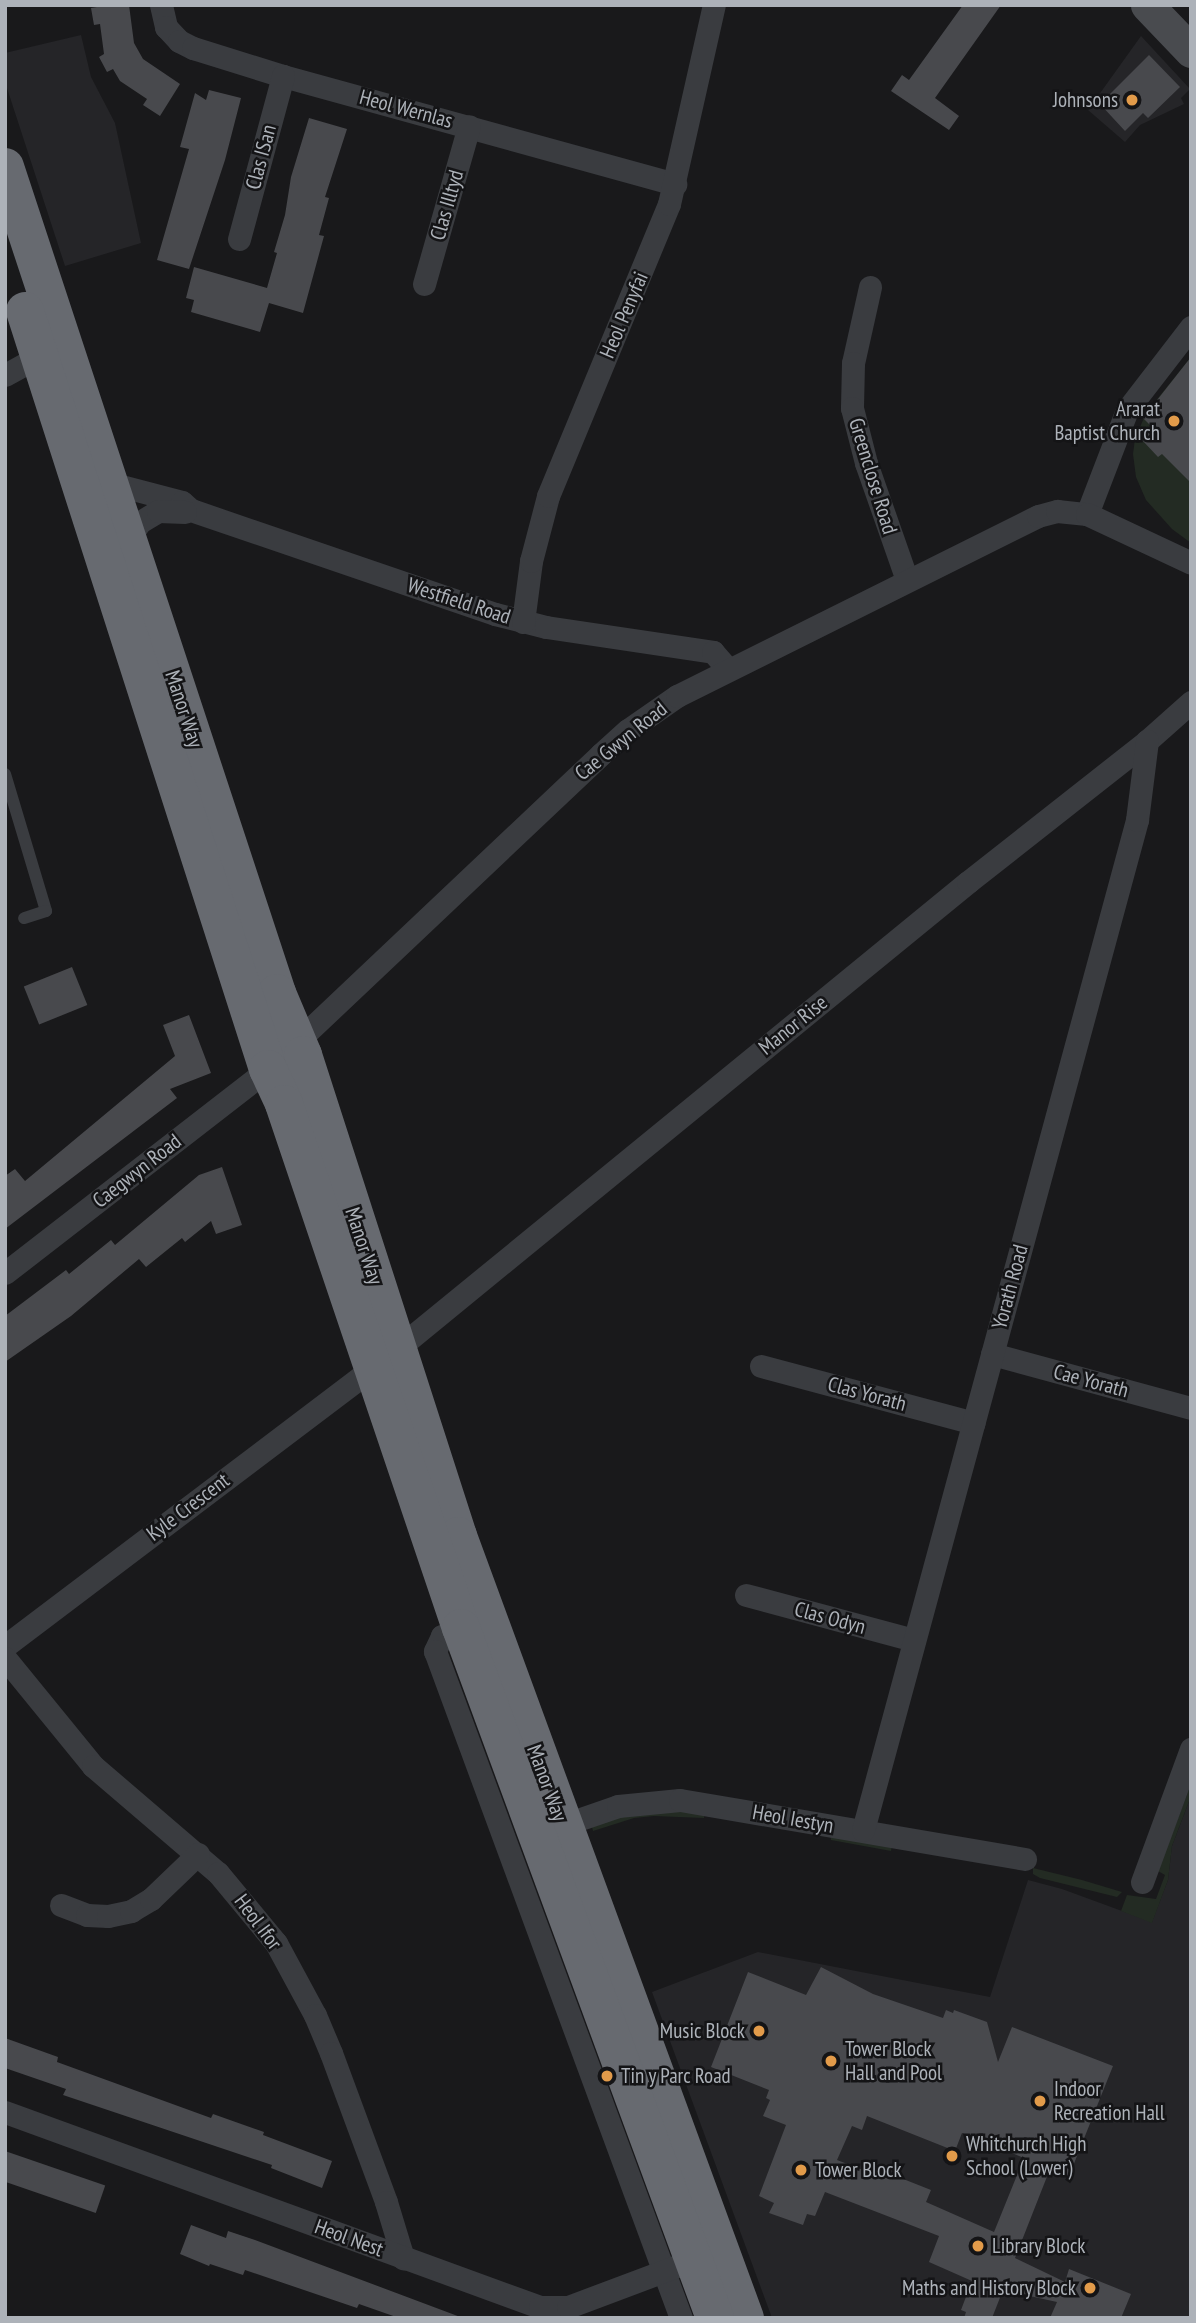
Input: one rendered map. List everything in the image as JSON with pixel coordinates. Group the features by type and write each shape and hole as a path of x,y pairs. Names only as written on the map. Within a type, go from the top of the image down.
{"highway":[{"name":"Manor Way","path":"5,167 277,993 298,1041 384,1359 461,1628 679,2266 715,2318"},
{"name":"Manor Way","path":"5,249 268,1069 493,1637 745,2318"}],"street":[{"name":"Heol Wernlas","path":"161,5 166,27 179,41 193,48 283,76 675,184"},
{"name":"Heol Penyfai","path":"523,621 531,561 548,496 662,223 675,184 714,5"},
{"path":"1147,5 1191,51"},
{"name":"Clas ISan","path":"239,239 283,76"},
{"name":"Clas Illtyd","path":"424,284 469,127"},
{"name":"Greenclose Road","path":"870,286 853,363 852,408 866,463 907,580"},
{"path":"1087,514 1127,410 1191,327"},
{"path":"5,375 39,356"},
{"name":"Westfield Road","path":"110,483 182,502 191,510 523,621 704,650 720,657 729,668"},
{"name":"Westfield Road","path":"128,539 140,522 158,512 179,513 191,510"},
{"name":"Cae Gwyn Road","path":"268,1069 628,730 656,709 729,668 1038,516 1056,511 1087,514 1191,563"},
{"name":"Manor Rise","path":"384,1359 957,891 1147,741 1191,702"},
{"name":"Yorath Road","path":"863,1830 1137,820 1147,741"},
{"name":"Caegwyn Road","path":"5,1273 268,1069"},
{"name":"Cae Yorath","path":"992,1354 1191,1408"},
{"name":"Kyle Crescent","path":"5,1646 384,1359"},
{"name":"Clas Yorath","path":"761,1366 973,1423"},
{"name":"Clas Odyn","path":"746,1595 914,1640"},
{"name":"Heol Ifor","path":"5,1658 93,1766 198,1854 249,1906 276,1943 316,2015 386,2202 403,2258"},
{"path":"1142,1882 1191,1749"},
{"name":"Heol Iestyn","path":"563,1825 618,1806 680,1800 1026,1859"},
{"path":"61,1905 87,1915 108,1916 131,1911 151,1899 198,1854"},
{"name":"Heol Nest","path":"5,2112 403,2258 538,2313 568,2307 679,2266"},
{"name":"Manor Way","path":"679,2266 681,2318"}],"lane":[{"path":"5,775 46,911 24,918"}],"shaded area":[{"path":"81,35 91,77 115,123 141,243 65,266 5,82 5,53"},
{"path":"1141,36 1190,89 1181,98 1184,104 1140,125 1125,142 1088,110"},
{"path":"1191,357 1191,543 1172,529 1146,500 1136,477 1133,454 1135,439 1146,413"},
{"path":"1191,1784 1191,1796 1172,1846 1168,1880 1152,1923 1121,1911 1127,1895 1156,1899 1165,1875 1158,1871"},
{"name":"Whitchurch High School (Lower)","path":"1191,1796 1191,2318 772,2318 652,1992 758,1952 990,1997 1028,1880 1062,1889 1152,1922 1168,1880 1172,1846"},
{"path":"705,1810 704,1818 654,1816 634,1818 593,1831 592,1827 632,1811"},
{"path":"831,1835 892,1845 891,1851 831,1840"},
{"path":"1033,1868 1122,1892 1117,1897 1040,1878 1033,1874"}],"building":[{"path":"129,5 134,43 143,59 180,84 160,116 143,105 147,99 120,81 113,69 107,72 99,57 104,54 100,24 94,25 91,8"},
{"path":"963,5 1001,5 935,98 959,116 949,130 891,91 902,75 909,80"},
{"path":"1149,55 1180,87 1148,118 1143,113 1125,131 1100,104"},
{"path":"209,90 241,98 225,160 189,269 157,260 189,149 180,147 195,93 206,100"},
{"path":"309,118 347,129 325,197 329,198 319,235 324,236 303,313 269,303 260,332 191,312 194,300 186,298 194,267 267,288 277,253 274,252 285,215 291,177"},
{"name":"Ararat Baptist Church","path":"1191,357 1191,483 1162,454 1158,457 1142,440 1153,428 1143,418"},
{"path":"72,967 87,1005 39,1024 24,986"},
{"path":"189,1015 211,1073 170,1089 177,1098 5,1229 5,1176 15,1169 25,1181 175,1056 163,1025"},
{"path":"222,1167 242,1225 216,1234 211,1221 185,1242 182,1238 146,1267 139,1259 71,1316 5,1362 5,1316 66,1270 69,1274 111,1240 115,1245 199,1175"},
{"path":"821,1967 873,1994 943,2018 946,2010 953,2013 954,2010 987,2022 998,2062 1012,2027 1113,2066 1069,2176 1050,2169 1015,2258 1065,2282 1069,2269 1131,2294 1121,2318 1050,2318 1057,2302 1003,2290 992,2318 964,2318 966,2312 961,2310 972,2281 929,2262 939,2236 825,2192 815,2216 807,2214 803,2225 769,2213 774,2203 759,2196 786,2125 763,2116 770,2100 766,2098 769,2090 711,2067 748,1972 806,1995","holes":["867,2116 955,2151 962,2133 1024,2158 994,2232 926,2202 931,2190 873,2167 871,2173 837,2160 852,2126 862,2130"]},
{"path":"5,2038 58,2057 57,2062 211,2118 213,2114 264,2132 263,2135 332,2161 322,2188 271,2168 272,2165 63,2095 66,2089 5,2068"},
{"path":"5,2151 105,2186 96,2213 5,2182"},
{"path":"191,2225 226,2238 228,2231 255,2240 463,2318 399,2318 359,2304 357,2308 245,2270 243,2275 210,2264 209,2266 180,2254"}],"place":[{"name":"Johnsons","path":"1132,100"},
{"name":"Ararat Baptist Church","path":"1174,421"},
{"name":"Music Block","path":"759,2031"},
{"name":"Tower Block Hall and Pool","path":"831,2061"},
{"name":"Tin y Parc Road","path":"607,2076"},
{"name":"Indoor Recreation Hall","path":"1040,2101"},
{"name":"Whitchurch High School (Lower)","path":"952,2156"},
{"name":"Tower Block","path":"801,2170"},
{"name":"Library Block","path":"978,2246"},
{"name":"Maths and History Block","path":"1090,2288"}]}
